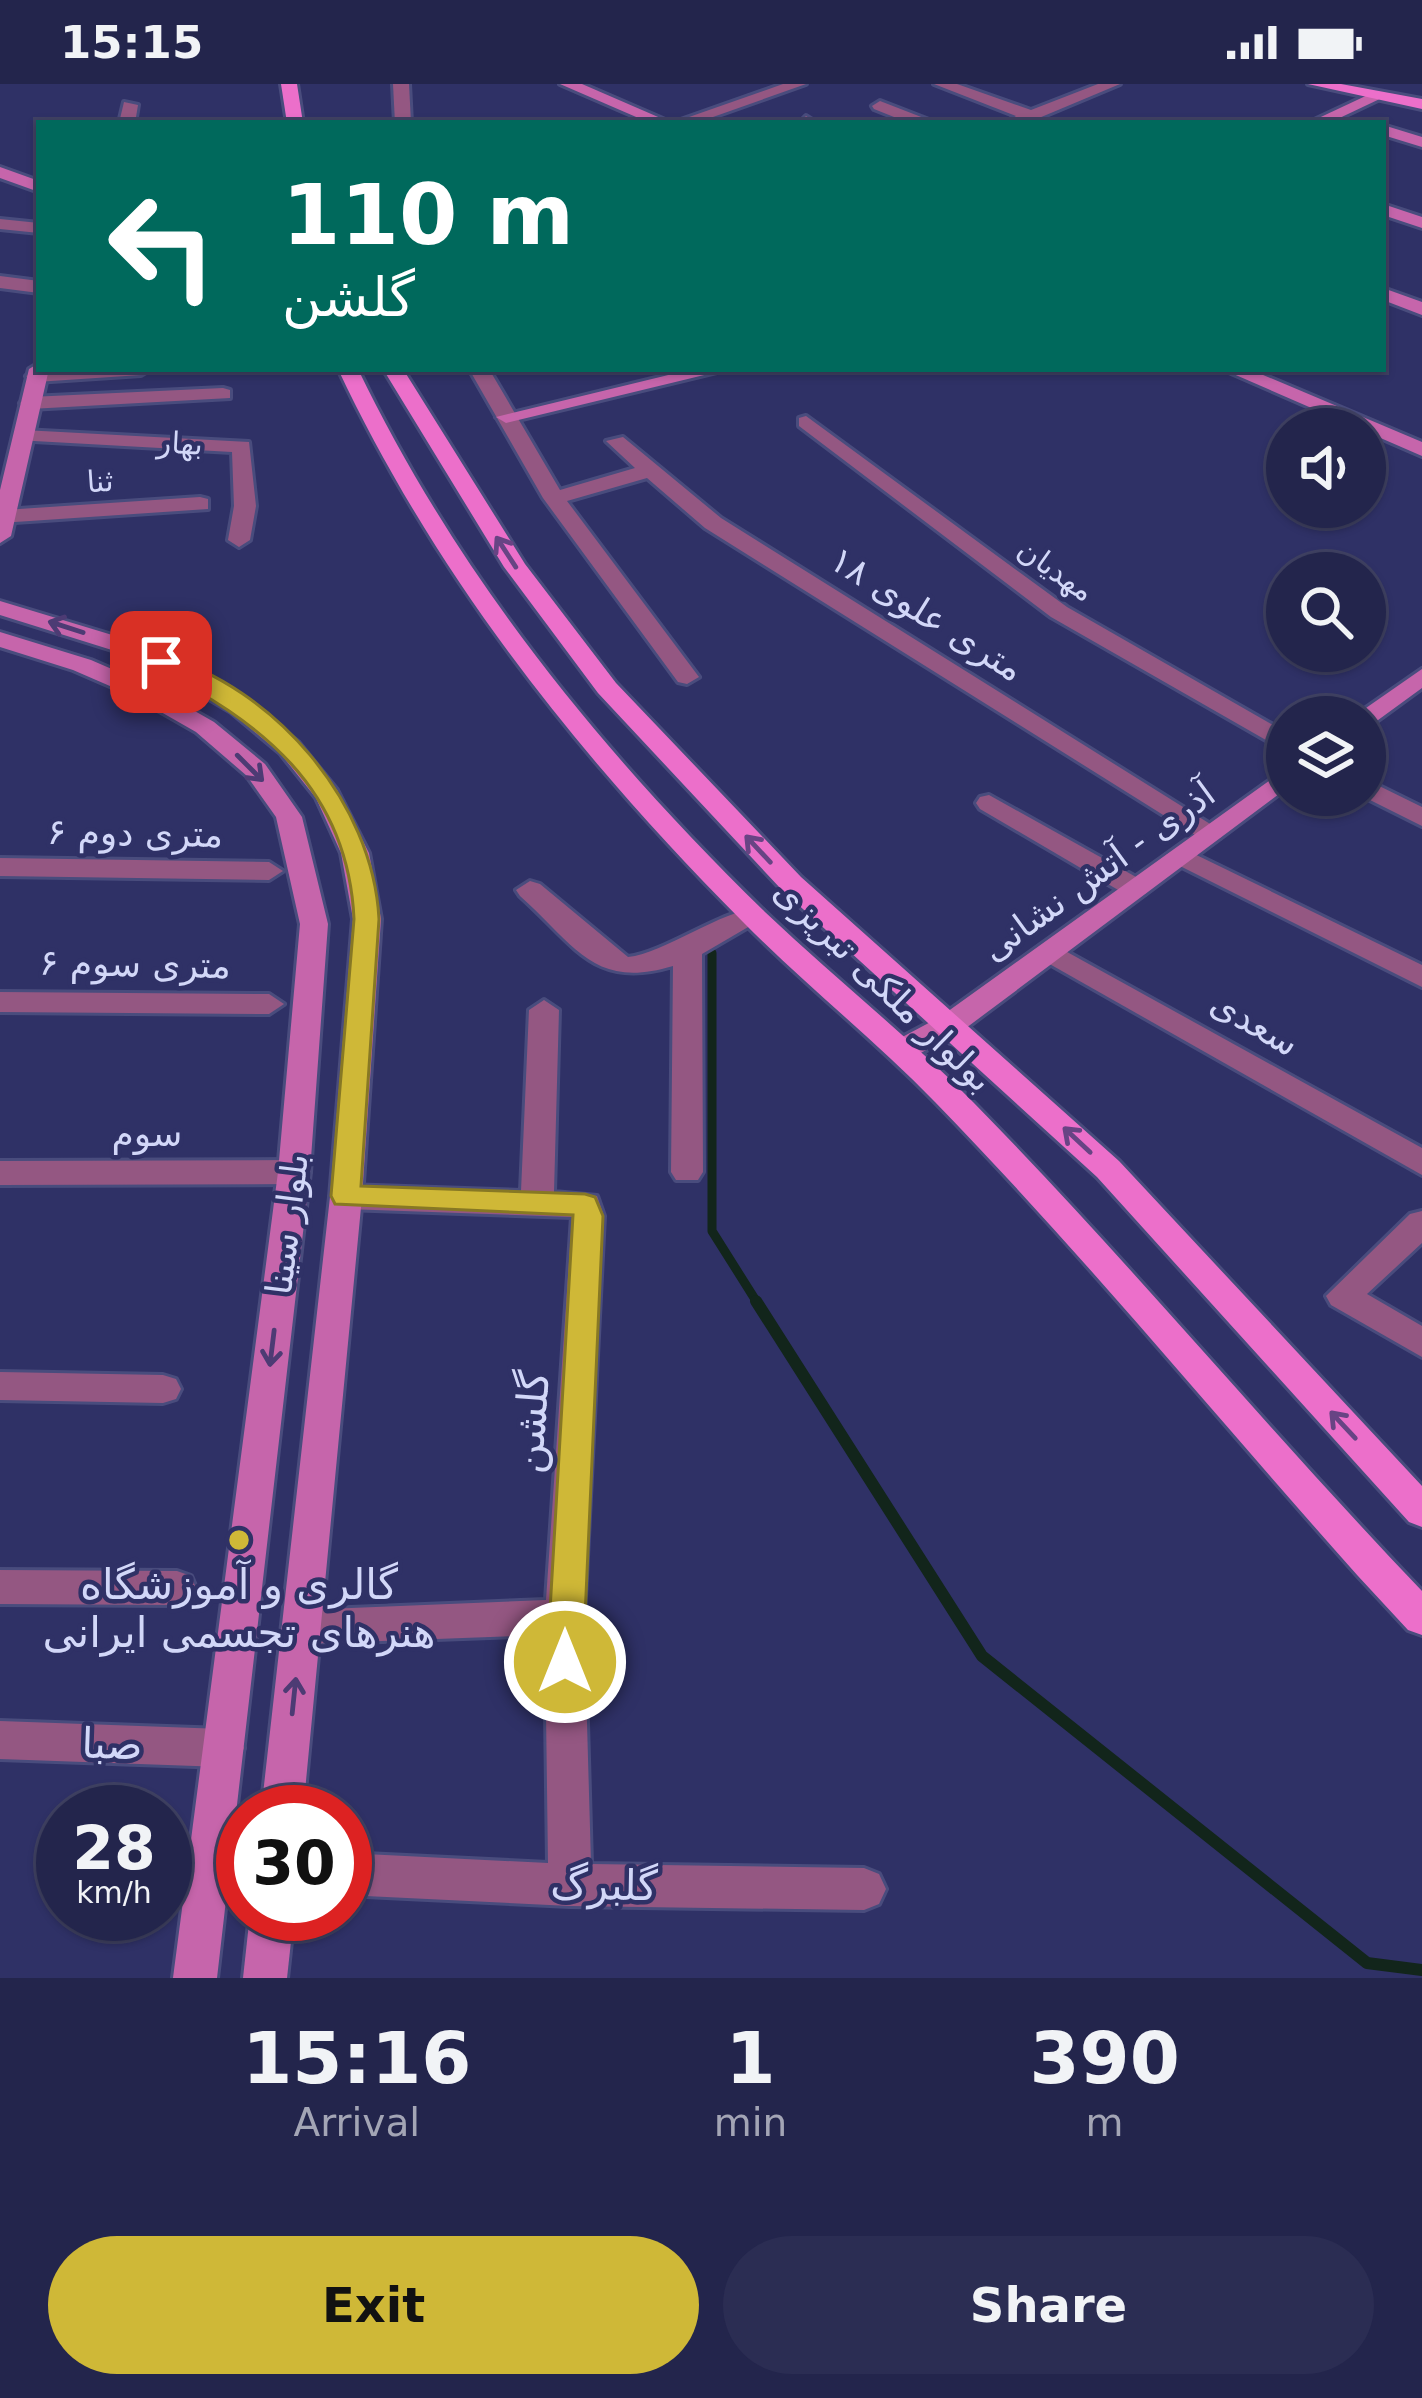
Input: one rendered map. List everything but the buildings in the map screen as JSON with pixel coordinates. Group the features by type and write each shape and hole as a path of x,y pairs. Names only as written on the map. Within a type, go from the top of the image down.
{"main road":[{"path":"289,84 296,120"},
{"path":"298,120 304,84"},
{"path":"568,84 657,120"},
{"path":"1316,84 1422,104"},
{"path":"1406,84 1422,87"},
{"path":"1323,120 1378,96"},
{"path":"1334,115 1350,120"},
{"path":"1386,131 1422,142"},
{"path":"0,168 36,181"},
{"path":"1386,210 1422,223"},
{"path":"1386,295 1422,309"},
{"path":"2,527 8,466 23,436 38,372"},
{"name":"بولوار ملکی تبریزی","path":"349,372 396,467 441,540 554,700 753,916 902,1050 1030,1182 1335,1528 1422,1618"},
{"name":"بولوار ملکی تبریزی","path":"395,372 514,566 607,688 791,884 1108,1169 1422,1511"},
{"path":"506,417 705,372"},
{"path":"1239,372 1422,450"},
{"path":"1277,372 1422,434"},
{"name":"بلوار سینا","path":"4,613 161,662 230,697 295,749 332,804 364,876 367,919 346,1196 285,1785"},
{"name":"بلوار سینا","path":"4,613 82,665 142,691 205,727 256,770 290,817 314,924 294,1172 195,1978"},
{"path":"1386,703 1422,676"},
{"name":"آذرى - آتش نشانى","path":"902,1050 951,1024 1266,791"},
{"path":"314,924 367,919"},
{"path":"265,1978 269,1941"}],"street":[{"path":"401,84 403,120"},
{"path":"689,120 798,84"},
{"path":"942,84 1031,116"},
{"path":"1021,120 1112,84"},
{"path":"880,106 915,120"},
{"path":"0,224 36,228"},
{"path":"0,282 36,287"},
{"path":"481,372 554,498 687,677"},
{"path":"30,403 223,394"},
{"name":"مهدیان","path":"806,422 1059,611 1266,732"},
{"name":"بهار","path":"23,436 242,446 244,506 239,540"},
{"name":"۱۸ متری علوی","path":"616,441 713,524 1210,832"},
{"path":"554,498 649,472"},
{"name":"ثنا","path":"2,527 200,504"},
{"path":"1386,798 1422,818"},
{"path":"989,802 1136,888"},
{"path":"1180,855 1422,977"},
{"name":"۶ متری دوم","path":"0,867 269,871"},
{"path":"530,890 625,969 688,949 753,916"},
{"path":"687,1172 688,949"},
{"name":"سعدی","path":"1049,951 1422,1163"},
{"name":"۶ متری سوم","path":"0,1001 269,1004"},
{"path":"537,1201 544,1010"},
{"name":"سوم","path":"0,1173 294,1172"},
{"name":"گلشن","path":"346,1196 579,1202 588,1216 564,1617 570,1885"},
{"path":"1422,1223 1343,1296 1422,1343"},
{"path":"0,1386 163,1390"},
{"path":"0,1587 177,1588"},
{"path":"302,1627 564,1617"},
{"name":"صبا","path":"0,1740 223,1748"},
{"name":"گلبرگ","path":"372,1875 570,1885 864,1889"}],"waterway":[{"path":"712,953 712,1231 758,1304"},
{"path":"756,1301 982,1656 1367,1963 1422,1970"}],"place":[{"name":"گالری و آموزشگاه هنرهای تجسمی ایرانی","path":"239,1540"}],"route":[{"path":"161,662 230,697 295,749 332,804 364,876 367,919 346,1196 585,1205 565,1662"}]}
